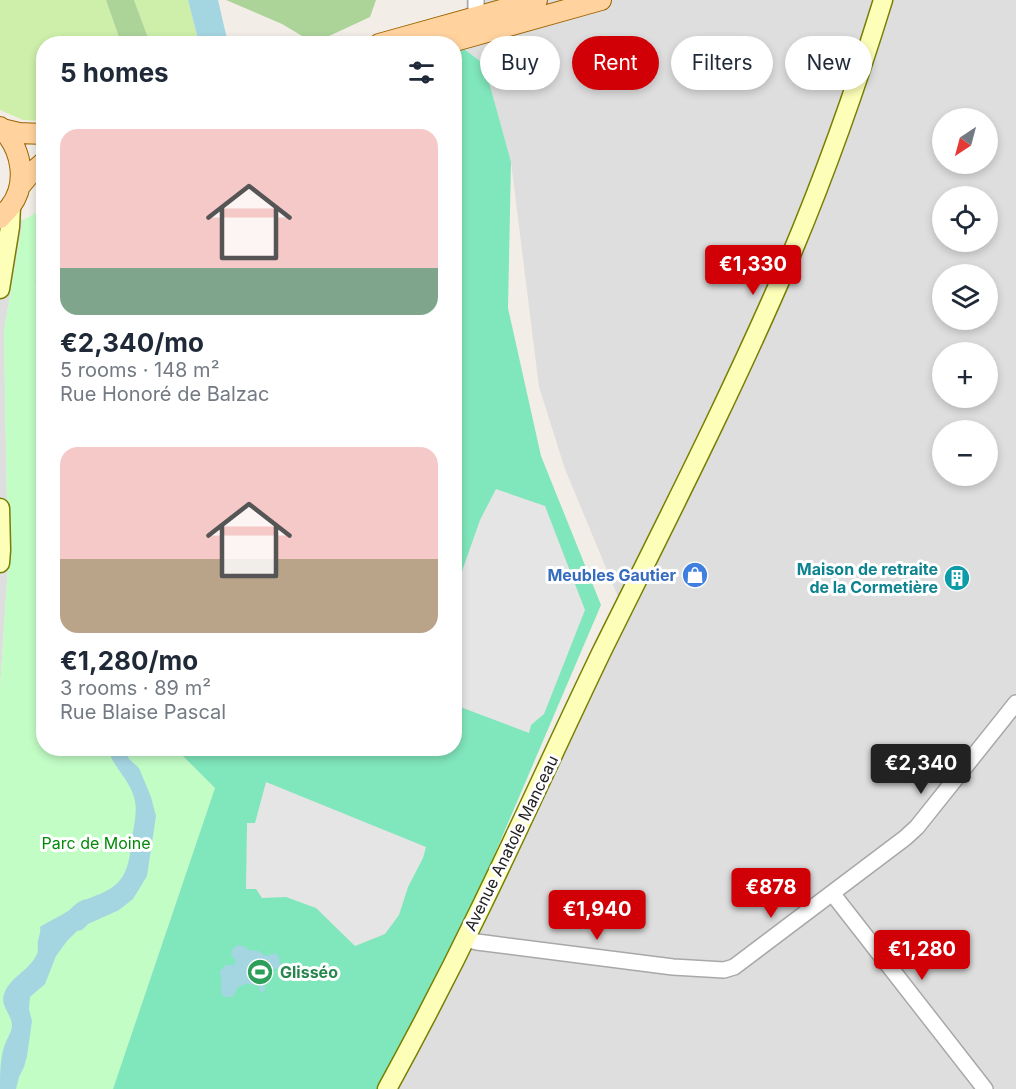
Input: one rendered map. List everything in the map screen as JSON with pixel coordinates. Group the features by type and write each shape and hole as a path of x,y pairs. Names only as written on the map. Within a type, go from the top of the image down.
{"main road":[{"path":"401,36 476,8 537,0"},
{"path":"462,39 601,0"},
{"name":"Avenue Anatole Manceau","path":"387,1089 465,939 748,351 789,259 845,115 883,0"},
{"path":"1,128 19,134 36,134"},
{"path":"0,289 10,227 5,212 20,186 21,171 19,155 12,141 1,128"},
{"path":"20,186 36,169"},
{"path":"0,507 2,550 0,563"}],"street":[{"path":"465,939 666,966 724,970 734,967 917,827 1016,703"},
{"path":"832,893 985,1089"}],"shaded area":[{"path":"466,0 1016,0 1016,1089 378,1089 438,987 623,609 565,469 539,387 511,162 491,90 560,90 560,36 480,36 480,61 464,49"},
{"path":"0,216 23,220 4,331 8,566 0,688"},
{"path":"496,489 545,506 585,610 544,714 531,725 529,733 462,708 462,571 480,520"},
{"path":"266,782 426,847 408,887 399,915 385,934 355,946 316,908 286,897 262,898 256,889 246,889 247,823 255,823"}],"green space":[{"path":"0,0 106,0 119,36 36,36 36,121 23,120 0,110"},
{"path":"106,0 134,0 147,36 119,36"},
{"path":"134,0 188,0 197,36 147,36"},
{"path":"226,0 376,0 370,17 329,36 302,36 282,24"},
{"path":"464,49 480,61 480,90 491,90 511,162 508,308 541,456 601,605 438,987 378,1089 113,1089 215,788 183,756 462,756 462,50"},
{"name":"Parc de Moine","path":"36,213 36,756 183,756 215,788 113,1089 0,1089 0,688 8,566 4,331 23,220"}],"water":[{"path":"188,0 218,0 226,36 197,36"},
{"path":"111,756 128,756 139,768 151,797 156,816 147,876 133,899 119,910 77,931 56,956 45,984 30,997 29,1009 32,1021 27,1056 16,1089 0,1089 2,1057 12,1025 3,998 11,983 34,960 38,951 40,927 68,911 77,903 109,890 121,879 128,865 136,807 129,784"},
{"path":"237,945 258,951 266,956 276,953 279,958 281,967 270,970 264,984 265,990 261,993 259,985 245,984 237,988 231,997 222,994 220,971 226,965 234,965 236,960 231,955"}],"place":[{"name":"Meubles Gautier","path":"695,575"},
{"name":"Maison de retraite de la Cormetière","path":"957,578"},
{"name":"Glisséo","path":"260,972"}]}
